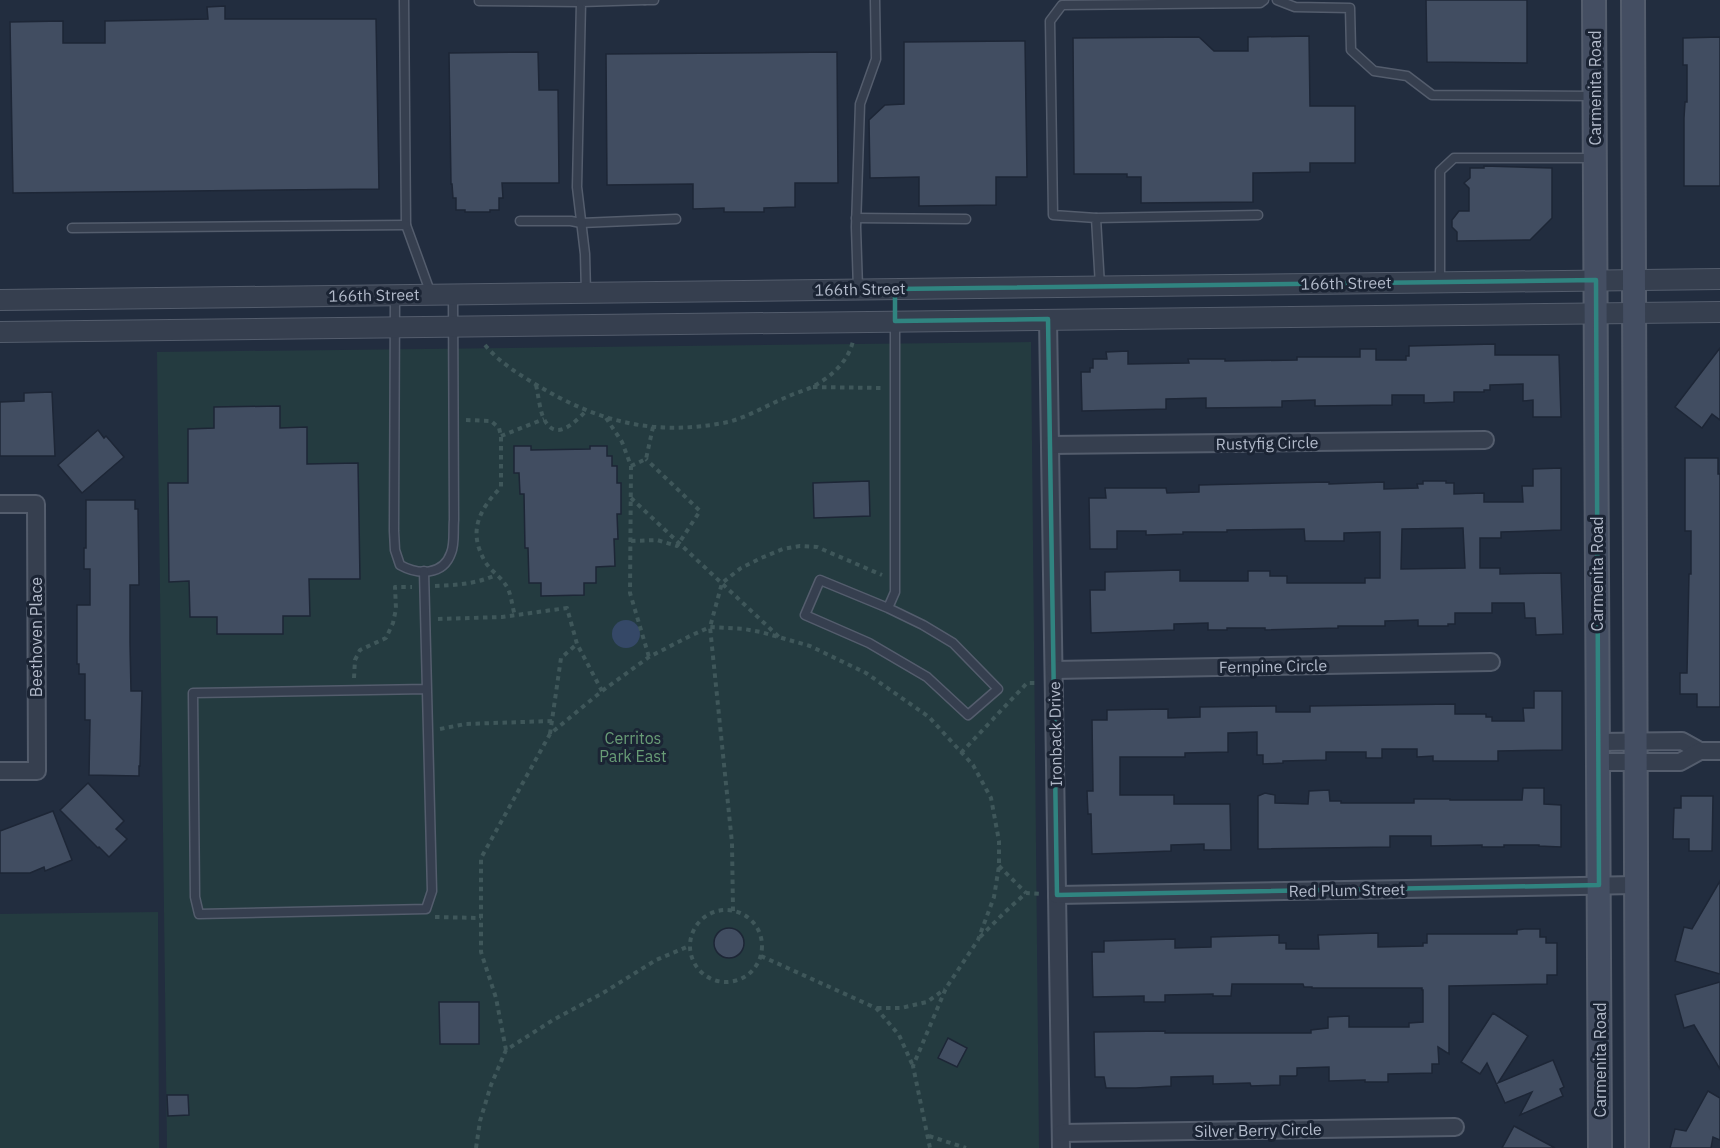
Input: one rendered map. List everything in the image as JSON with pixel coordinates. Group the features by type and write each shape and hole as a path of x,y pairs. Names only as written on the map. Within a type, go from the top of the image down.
{"main road":[{"name":"Carmenita Road","path":"1594,0 1600,1148"},
{"path":"1633,0 1637,1148"}],"street":[{"name":"166th Street","path":"0,300 1720,279"},
{"path":"895,289 895,321"},
{"name":"166th Street","path":"0,332 1720,312"},
{"name":"Ironback Drive","path":"1048,319 1061,1140"},
{"name":"Rustyfig Circle","path":"1050,445 1485,440"},
{"name":"Beethoven Place","path":"0,504 36,504 37,771 0,771"},
{"name":"Fernpine Circle","path":"1054,670 1491,662"},
{"path":"1598,752 1636,752 1680,762 1700,751 1720,751"},
{"name":"Red Plum Street","path":"1057,895 1636,885"},
{"name":"Silver Berry Circle","path":"1061,1140 1455,1127"}],"lane":[{"path":"404,0 406,225 431,295"},
{"path":"479,1 654,0"},
{"path":"858,289 856,218 860,104 876,59 875,0"},
{"path":"1258,215 1096,218 1053,215 1050,21 1062,6 1260,3 1264,0"},
{"path":"1277,0 1295,7 1350,4 1351,50 1374,71 1407,76 1432,95 1595,96"},
{"path":"581,2 577,187 585,254 586,293"},
{"path":"1440,282 1440,171 1454,158 1595,158"},
{"path":"856,218 966,219"},
{"path":"1096,218 1100,286"},
{"path":"520,221 560,220 582,223 676,219"},
{"path":"72,228 406,225"},
{"path":"395,295 395,550 400,565 411,571 432,571 444,566 452,552 454,520 453,294"},
{"path":"888,608 895,592 896,581 895,321"},
{"path":"424,571 424,586 427,689 432,891 426,909 199,914 195,897 193,693 427,689"},
{"path":"820,580 888,608 953,643 998,689 968,715 927,677 869,643 805,615 820,580"}],"path":[{"path":"483,342 494,355 518,374 565,401 606,418 653,427 692,426 729,421 813,387 839,368 850,352 855,336"},
{"path":"536,384 544,419 557,430 574,423 586,410"},
{"path":"813,387 895,389"},
{"path":"606,418 622,442 631,466 630,593 649,657"},
{"path":"453,420 486,419 499,428 501,486 480,512 477,524 480,550 487,563 507,585 515,616"},
{"path":"501,436 544,419"},
{"path":"646,459 653,427"},
{"path":"631,466 646,459"},
{"path":"631,541 657,540 677,546 700,511 646,459"},
{"path":"631,498 780,637"},
{"path":"733,911 732,843 710,627 722,583 741,568 761,558 783,549 800,546 817,547 896,581"},
{"path":"354,690 354,660 360,650 386,638 393,623 396,609 394,587 471,582 485,580 496,574"},
{"path":"425,620 502,618 567,608 577,644 602,691"},
{"path":"476,1148 482,1112 506,1050 496,998 481,952 481,858 550,735 602,691 649,657 710,627 744,629 780,637 810,646 866,673 929,717 973,765 991,798 999,841 999,866 994,897 978,940"},
{"path":"550,735 561,658 577,644"},
{"path":"961,753 1027,683"},
{"path":"428,731 465,724 552,722"},
{"path":"999,866 1026,893 1057,895"},
{"path":"914,1066 946,988 978,940 1026,893"},
{"path":"426,909 435,917 481,918"},
{"path":"725,909 733,911 740,912 752,920 760,932 763,946 761,956 752,972 740,980 726,983 712,980 699,972 692,960 689,946 691,932 699,920 711,912 725,909"},
{"path":"506,1050 656,960 689,946"},
{"path":"761,956 876,1008 901,1008 927,1002 946,988"},
{"path":"876,1008 899,1035 914,1066 930,1148"},
{"path":"929,1136 966,1148"}],"highlighted area":[{"path":"1596,280 1599,885 1057,895 1048,319 895,321 895,289"}],"green space":[{"name":"Cerritos Park East","path":"1031,342 1039,1148 167,1148 157,352"},
{"path":"158,912 159,1148 0,1148 0,914"}],"water":[{"path":"626,620 636,624 640,634 636,644 626,648 616,644 612,634 616,624"}],"building":[{"path":"1426,0 1527,0 1527,63 1427,62"},
{"path":"225,6 225,19 376,19 379,189 13,193 10,22 63,21 63,43 105,43 105,21 208,19 207,7"},
{"path":"1309,36 1310,106 1355,106 1355,163 1310,163 1310,172 1253,173 1253,202 1141,203 1141,177 1127,177 1127,174 1074,174 1073,38 1199,37 1214,51 1248,51 1248,37"},
{"path":"1720,37 1720,186 1684,186 1687,65 1683,65 1683,38"},
{"path":"1025,41 1027,177 996,177 996,205 919,206 919,177 870,178 869,120 885,105 904,104 904,42"},
{"path":"538,52 539,90 558,90 559,183 502,183 503,198 499,198 499,210 465,212 465,210 456,210 456,198 453,198 451,184 449,53"},
{"path":"837,52 838,183 795,183 795,207 764,208 764,212 724,212 724,208 693,209 693,184 607,185 606,54"},
{"path":"1484,166 1552,168 1552,218 1530,240 1457,241 1457,232 1452,227 1452,220 1459,211 1469,211 1469,188 1464,183 1470,178 1470,168 1484,168"},
{"path":"1495,344 1495,355 1559,355 1561,417 1533,417 1533,400 1523,401 1523,384 1490,385 1490,390 1484,390 1484,392 1454,392 1454,402 1424,403 1424,395 1392,395 1392,405 1315,406 1315,400 1282,401 1282,407 1206,408 1206,398 1166,399 1166,409 1082,411 1081,372 1090,372 1090,368 1093,368 1093,359 1107,359 1106,352 1128,351 1128,364 1189,363 1188,359 1225,359 1225,361 1297,360 1297,357 1360,357 1360,349 1376,349 1376,360 1406,360 1406,356 1409,356 1409,346"},
{"path":"1720,348 1720,420 1712,414 1702,428 1675,407"},
{"path":"52,392 55,456 0,456 0,402 24,401 24,393"},
{"path":"280,406 280,428 307,427 307,464 358,463 360,579 309,579 310,616 283,616 283,634 217,634 217,617 190,617 189,581 169,582 168,483 188,483 188,429 214,428 214,407"},
{"path":"98,430 124,457 82,493 58,465"},
{"path":"514,446 531,446 531,450 590,449 590,446 607,446 607,456 612,456 612,466 617,466 617,483 621,483 621,514 617,514 618,539 614,539 615,566 596,567 596,583 584,583 584,595 541,596 541,583 529,583 528,548 525,548 524,494 520,494 519,473 514,473"},
{"path":"1685,458 1718,458 1718,474 1720,474 1720,707 1697,707 1697,694 1680,694 1680,673 1687,673 1689,574 1691,574 1691,531 1685,531"},
{"path":"1561,468 1561,530 1501,532 1501,538 1480,538 1480,568 1500,568 1500,574 1561,573 1563,634 1536,635 1535,618 1525,618 1524,603 1492,603 1492,613 1455,613 1455,624 1448,624 1448,626 1418,626 1418,620 1385,621 1385,626 1208,630 1208,623 1174,624 1174,630 1091,633 1090,590 1105,590 1105,572 1180,570 1180,581 1248,581 1248,571 1270,571 1270,576 1287,576 1287,583 1365,583 1365,578 1380,578 1380,532 1344,533 1344,541 1305,541 1304,529 1227,530 1227,532 1146,535 1146,531 1117,531 1117,549 1090,549 1089,498 1106,498 1105,488 1166,488 1167,493 1199,492 1199,485 1384,482 1384,489 1418,488 1417,484 1423,484 1423,481 1446,481 1446,483 1454,483 1454,494 1484,493 1484,502 1523,502 1522,486 1533,486 1533,469","holes":["1463,528 1465,568 1401,569 1402,529"]},
{"path":"869,481 870,516 814,518 813,483"},
{"path":"86,500 135,500 135,509 138,509 139,585 130,585 130,643 131,691 142,691 139,776 89,775 90,720 85,720 85,674 79,674 79,664 77,664 77,605 90,605 90,569 84,569"},
{"path":"1534,691 1562,691 1562,750 1498,751 1498,761 1433,761 1433,756 1417,757 1417,749 1382,749 1382,758 1366,758 1366,752 1326,752 1326,760 1263,764 1263,755 1257,755 1257,732 1228,733 1228,752 1185,753 1185,757 1120,757 1120,795 1174,795 1174,804 1230,804 1231,850 1204,850 1204,844 1171,845 1171,851 1092,854 1091,814 1088,814 1087,791 1093,791 1092,720 1107,720 1107,710 1168,709 1168,718 1200,717 1200,707 1276,706 1276,712 1310,712 1310,706 1455,704 1455,714 1486,714 1486,717 1492,717 1492,721 1524,721 1523,708 1534,708"},
{"path":"88,783 124,821 116,829 127,839 109,857 60,810"},
{"path":"1523,788 1544,788 1544,804 1561,805 1561,847 1539,845 1431,846 1431,836 1390,836 1390,847 1258,849 1258,796 1265,793 1275,795 1275,803 1308,804 1309,791 1329,790 1330,801 1341,801 1341,803 1414,803 1414,799 1522,800"},
{"path":"1681,796 1713,796 1712,851 1689,851 1689,839 1673,839 1674,808 1681,808"},
{"path":"53,811 72,860 45,871 44,867 30,873 0,873 0,831"},
{"path":"1720,881 1720,974 1675,961 1684,927 1692,929"},
{"path":"729,928 739,933 744,943 739,953 729,958 719,953 714,943 719,933"},
{"path":"1540,929 1540,937 1546,937 1546,943 1557,943 1557,975 1547,975 1547,984 1449,986 1449,1054 1438,1047 1439,1064 1432,1064 1432,1073 1388,1074 1388,1082 1329,1081 1329,1067 1297,1068 1296,1076 1280,1076 1280,1085 1213,1084 1213,1076 1171,1077 1171,1086 1136,1088 1106,1088 1104,1077 1095,1077 1094,1032 1311,1033 1311,1030 1328,1028 1328,1017 1349,1016 1349,1027 1409,1027 1409,1023 1423,1022 1422,988 1312,988 1304,987 1303,984 1232,984 1231,996 1165,995 1165,1002 1144,1002 1144,996 1093,997 1092,952 1104,952 1104,941 1175,939 1175,948 1211,947 1211,937 1279,935 1279,943 1286,943 1286,949 1319,949 1318,935 1378,933 1378,947 1423,946 1423,943 1427,943 1427,934 1517,934 1517,930"},
{"path":"1720,982 1720,1069 1694,1025 1684,1028 1675,995"},
{"path":"439,1002 479,1002 479,1044 440,1044"},
{"path":"1493,1013 1528,1036 1498,1083 1553,1060 1564,1087 1560,1089 1563,1096 1520,1115 1532,1092 1505,1103 1487,1063 1480,1074 1461,1062"},
{"path":"948,1038 967,1048 957,1067 938,1058"},
{"path":"1708,1091 1720,1098 1720,1140 1713,1137 1711,1148 1670,1148 1675,1129 1686,1131"},
{"path":"167,1095 188,1095 189,1115 168,1116"},
{"path":"1514,1126 1555,1148 1502,1148"}]}
